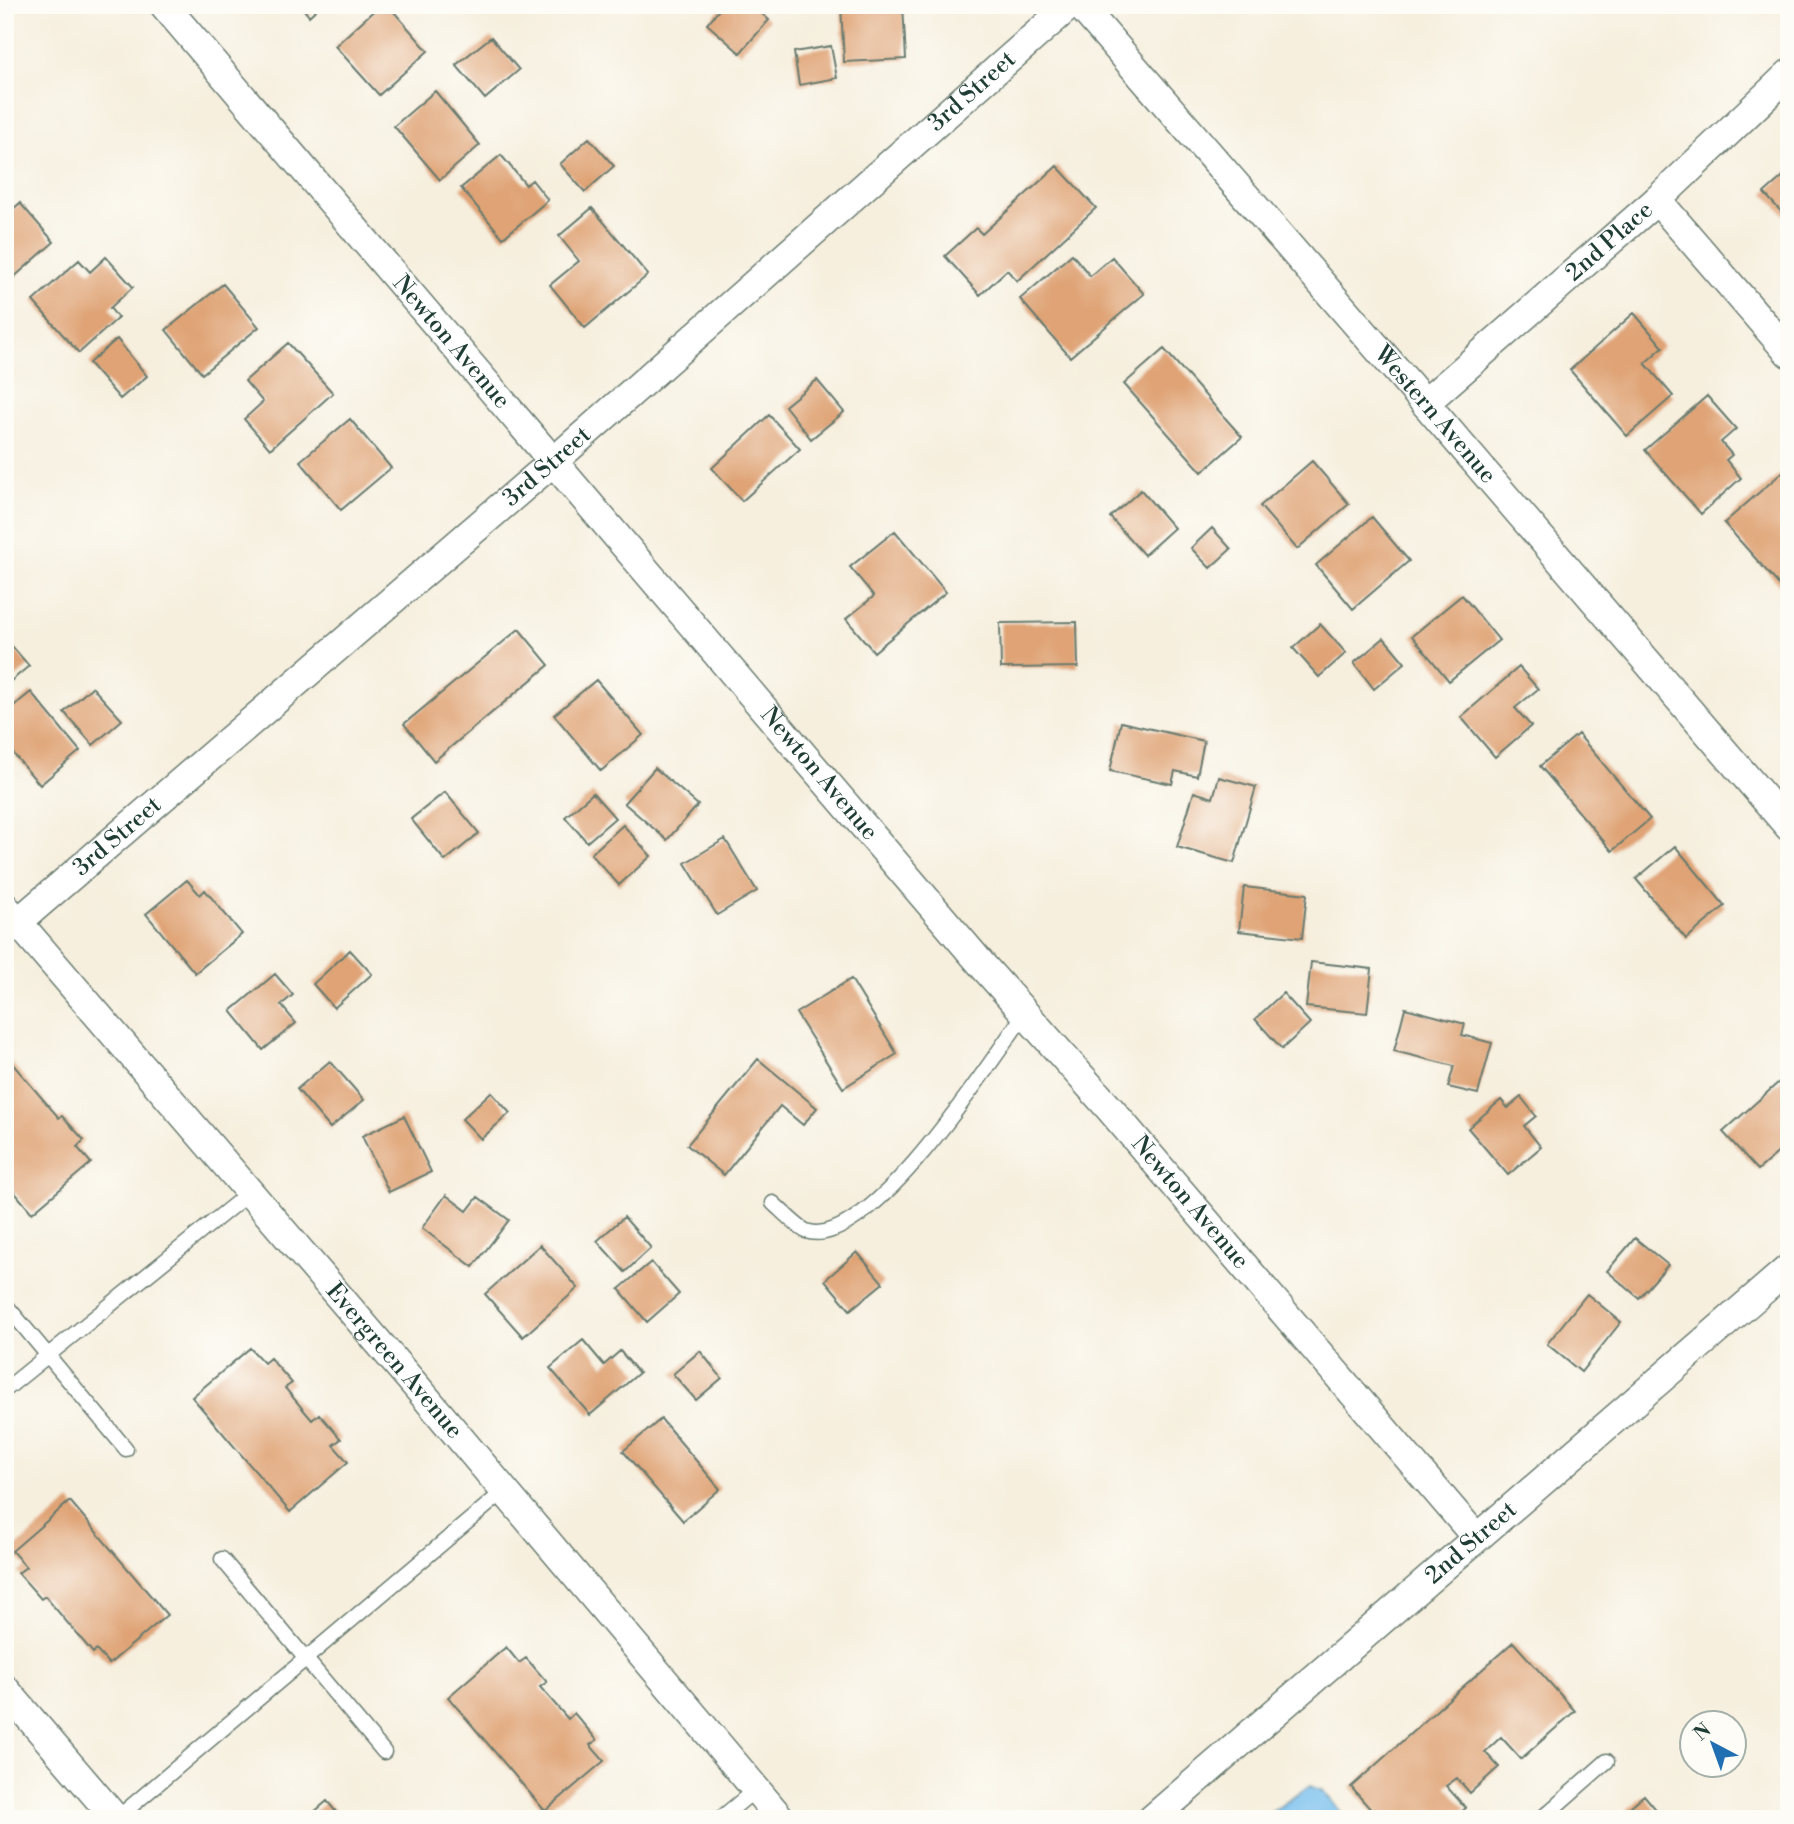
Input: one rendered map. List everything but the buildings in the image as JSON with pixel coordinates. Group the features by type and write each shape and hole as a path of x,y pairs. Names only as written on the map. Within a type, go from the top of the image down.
{"street":[{"name":"Newton Avenue","path":"164,5 1024,1013 1476,1537"},
{"name":"3rd Street","path":"12,915 554,461 1070,5"},
{"name":"Western Avenue","path":"1080,5 1789,827"},
{"name":"2nd Place","path":"1426,403 1657,200 1789,74"},
{"path":"1657,200 1789,353"},
{"name":"Evergreen Avenue","path":"12,915 780,1819"},
{"name":"2nd Street","path":"1152,1819 1789,1268"},
{"path":"5,1689 116,1819"}],"lane":[{"path":"773,1203 806,1231 822,1232 849,1223 880,1197 927,1150 1024,1013"},
{"path":"5,1390 250,1192"},
{"path":"5,1304 126,1449"},
{"path":"116,1819 504,1491"},
{"path":"222,1559 383,1752"},
{"path":"1541,1819 1606,1760"},
{"path":"720,1819 756,1789"}],"water":[{"path":"1309,1786 1323,1791 1347,1819 1262,1819"}]}
